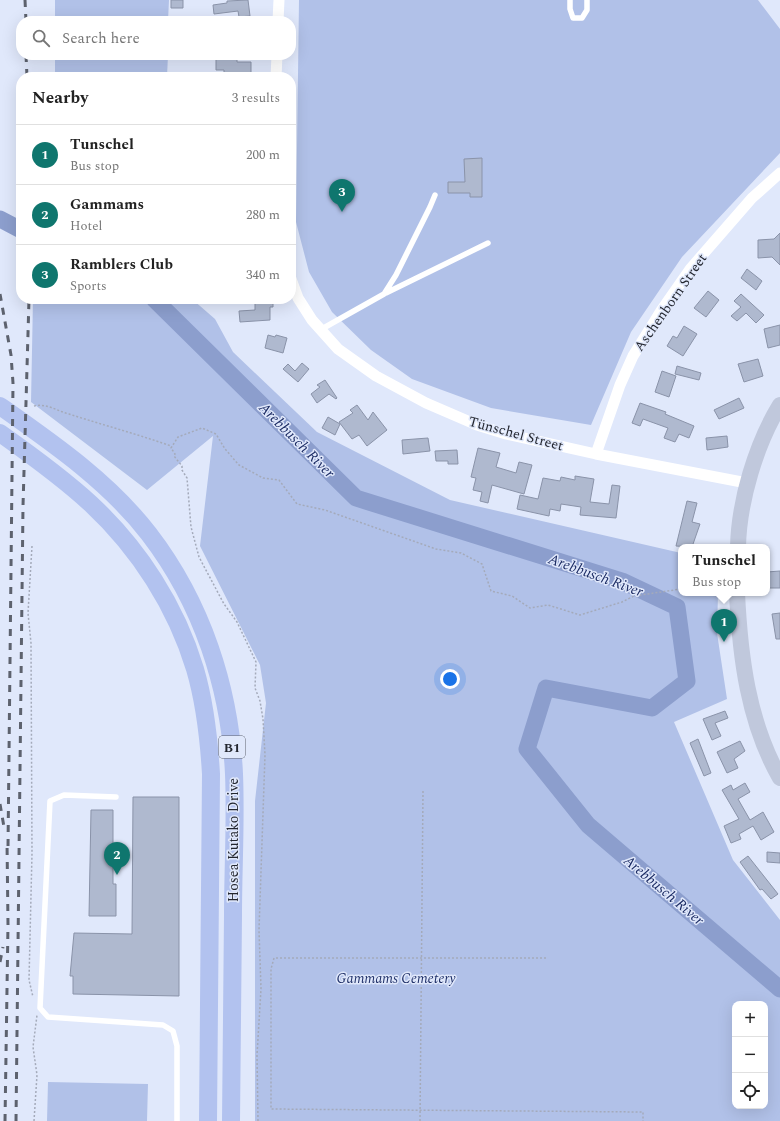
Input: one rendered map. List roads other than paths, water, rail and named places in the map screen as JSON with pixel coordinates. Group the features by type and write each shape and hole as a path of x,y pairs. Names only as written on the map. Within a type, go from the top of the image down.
{"main road":[{"name":"Hosea Kutako Drive","path":"0,406 45,437 98,480 149,534 175,572 188,596 201,624 218,670 229,725 234,775 231,1121"},
{"name":"Hosea Kutako Drive","path":"0,433 38,460 91,503 129,544 154,578 182,631 196,670 209,739 212,774 208,1121"}],"street":[{"path":"278,16 279,0"},
{"path":"276,72 277,60"},
{"name":"Aschenborn Street","path":"596,454 620,385 633,356 661,311 691,268 752,198 780,173"},
{"name":"Tünschel Street","path":"296,293 298,298 320,330 338,349 350,358 394,387 426,403 477,425 596,454 747,483"},
{"path":"738,544 747,483 763,441 780,405"},
{"path":"737,596 740,643 756,720 773,765 780,778"}],"lane":[{"path":"570,0 570,9 573,18 582,18 587,10 587,0"},
{"path":"384,294 396,275 430,207 434,195"},
{"path":"320,330 384,294 488,243"},
{"path":"116,797 64,796 50,801 40,1008 48,1017 163,1025 173,1031 177,1046 177,1121"}],"waterway":[{"name":"Arebbusch River","path":"0,219 16,227"},
{"name":"Arebbusch River","path":"159,304 356,498 622,581 677,607 687,681 652,708 546,688 527,749 588,825 780,989"}],"railway":[{"path":"25,0 26,16"},
{"path":"26,60 27,72"},
{"path":"0,294 11,355 13,383 8,847"},
{"path":"16,1121 23,506 29,304"},
{"path":"0,804 4,827"},
{"path":"5,1121 8,924 7,841"},
{"path":"0,962 3,947"}],"place":[{"name":"Ramblers Club","path":"342,212"},
{"name":"Tunschel","path":"724,642"},
{"name":"Gammams","path":"117,875"}],"park label":[{"name":"Gammams Cemetery","path":"396,978"}]}
